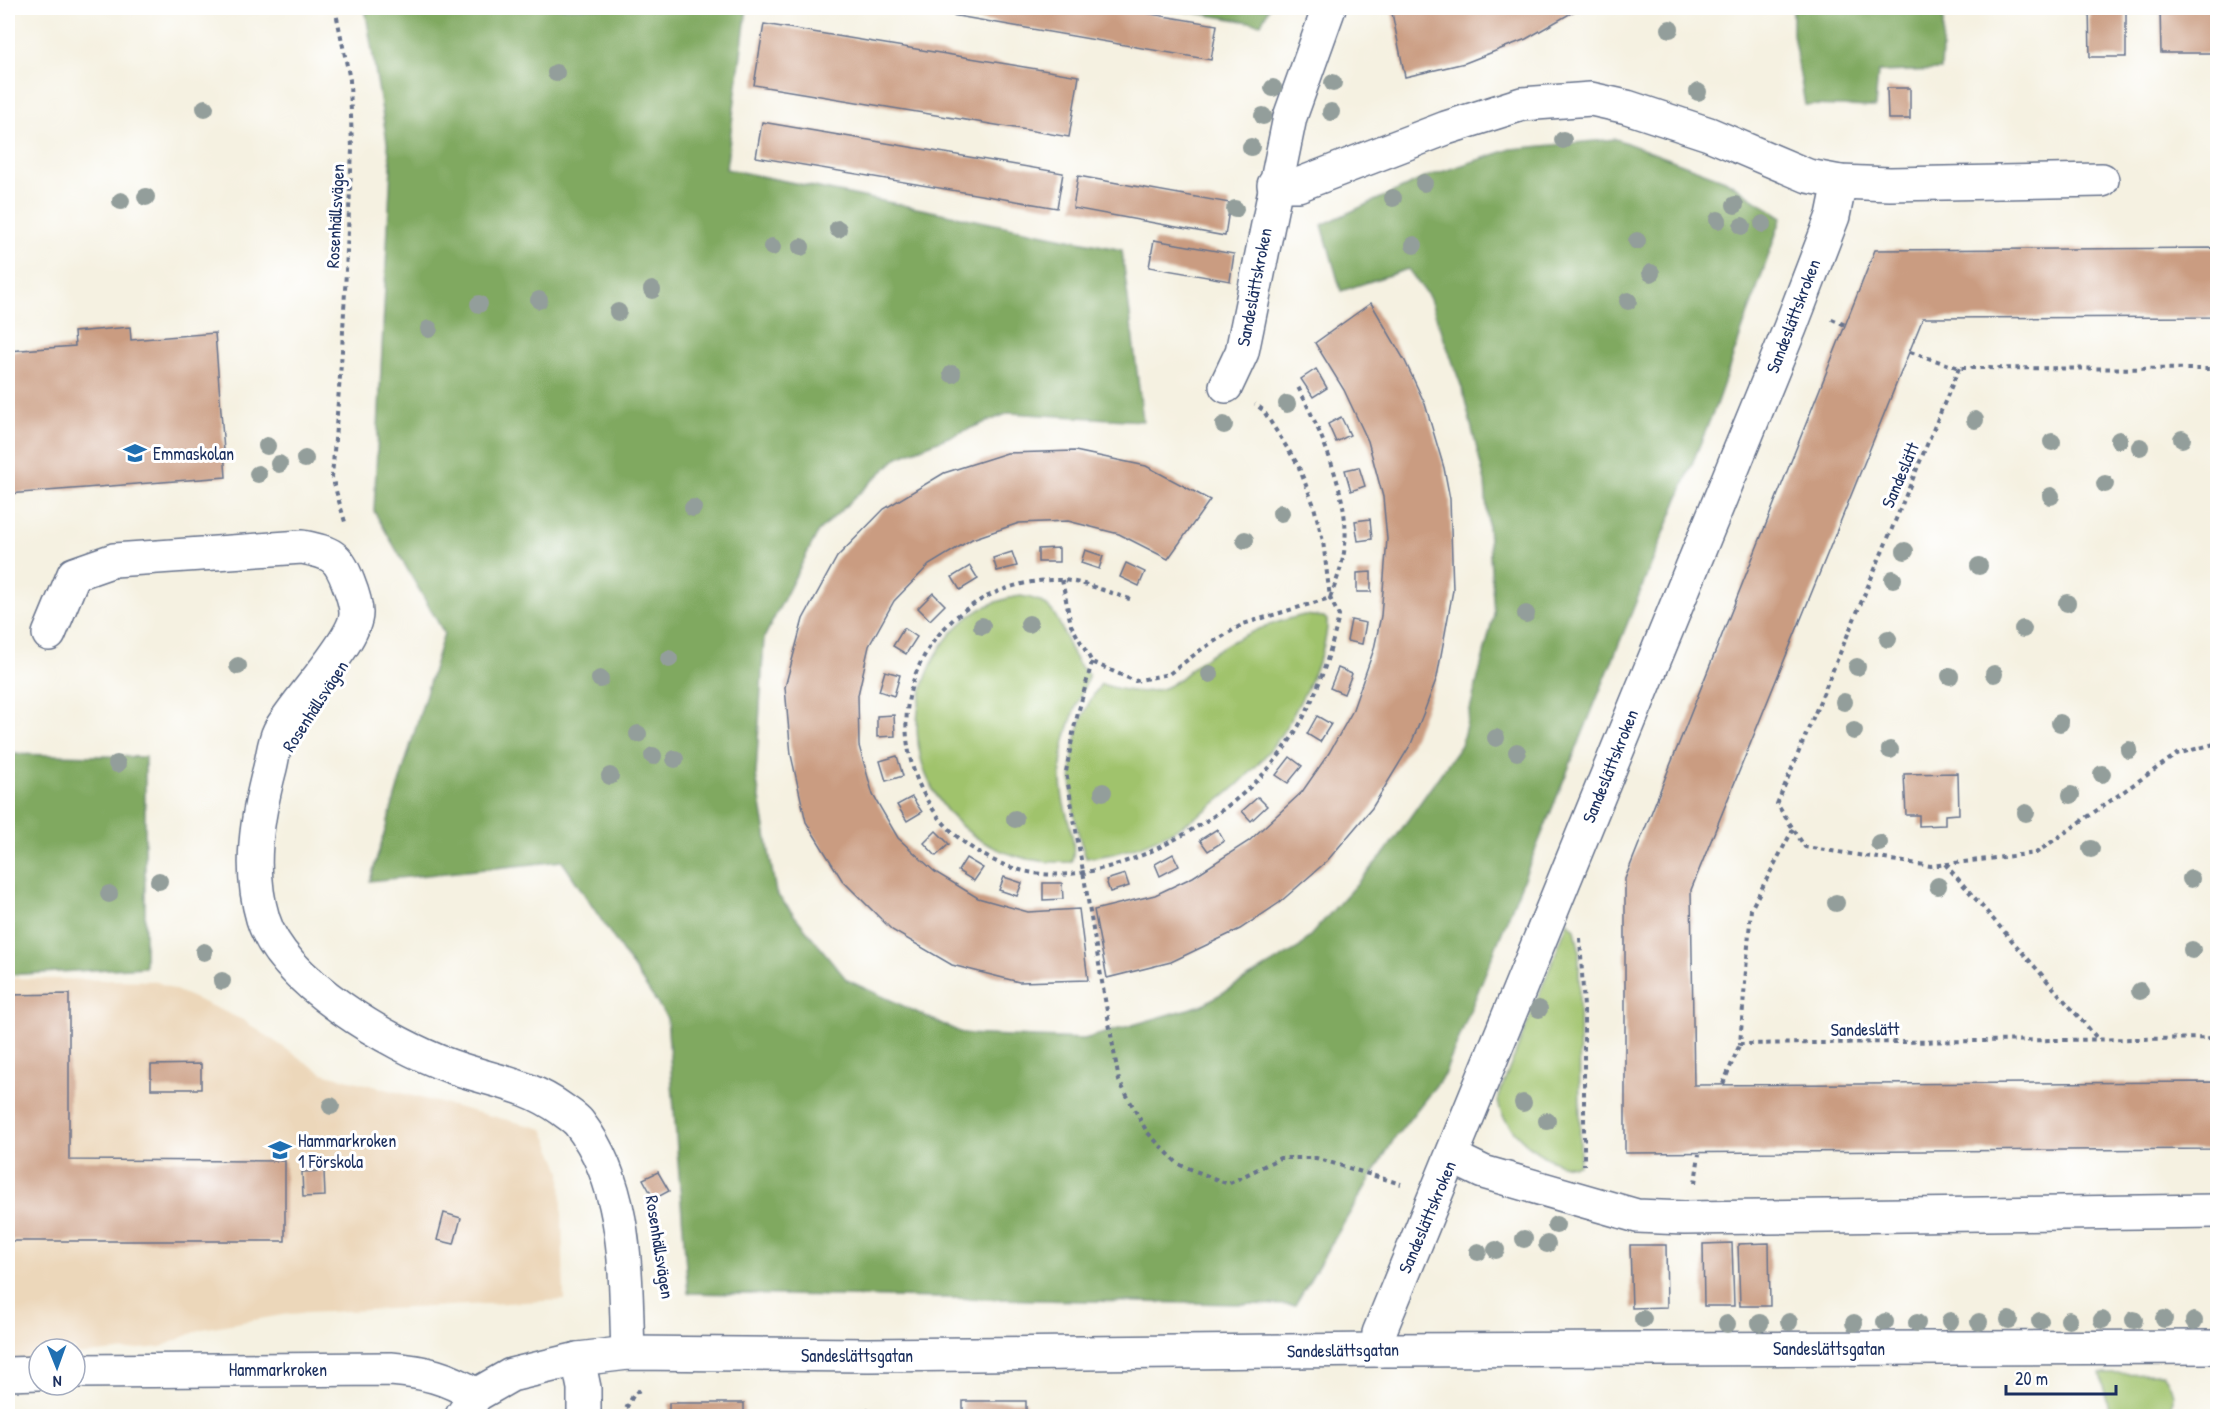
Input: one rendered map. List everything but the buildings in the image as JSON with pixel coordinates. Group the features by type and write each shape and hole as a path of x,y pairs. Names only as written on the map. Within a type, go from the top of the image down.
{"street":[{"name":"Sandeslättskroken","path":"1226,386 1242,352 1274,185 1290,117 1329,8"},
{"path":"1274,185 1298,185 1446,128 1522,104 1591,99 1627,106 1709,134 1808,176 1840,183 2102,180"},
{"name":"Sandeslättskroken","path":"1379,1350 1379,1333 1790,328 1833,216 1840,183"},
{"path":"49,634 74,574 114,560 302,547 325,552 341,563 353,595 357,615 348,638 279,733 262,797 255,839 257,880 264,921 282,953 308,981 350,1014 417,1053 453,1067 516,1084 537,1094 578,1122 598,1156 613,1194 622,1240 628,1353"},
{"path":"1452,1157 1483,1172 1637,1216 1684,1218 2217,1212"},
{"name":"Sandeslättsgatan","path":"469,1406 511,1375 578,1359 628,1353 1088,1354 1379,1350 2217,1347"},
{"path":"578,1359 584,1388 584,1416"},
{"name":"Hammarkroken","path":"87,1371 391,1369 420,1371 450,1379 469,1406"},
{"path":"8,1374 27,1373"}],"path":[{"name":"Rosenhällsvägen","path":"335,8 350,80 352,150 342,351 332,477 343,519 348,527"},
{"path":"1910,352 1959,368 2217,369"},
{"name":"Sandeslätt","path":"1959,368 1777,804 1793,829 1805,846 1931,866 2036,854 2177,754 2217,743"},
{"path":"1130,598 1062,580 1023,584 989,594 953,619 936,637 918,669 908,702 907,740 910,759 923,795 932,810 960,840 980,854 1014,868 1060,874 1119,865 1158,849 1229,806 1262,778 1286,745 1320,683 1339,616 1330,598 1323,541 1313,503 1298,465 1263,410 1226,386"},
{"path":"1298,387 1318,427 1342,508 1345,543 1340,573 1330,598"},
{"path":"1062,580 1071,625 1092,662 1135,681 1169,674 1202,649 1243,624 1330,598"},
{"path":"1092,662 1074,728 1066,772 1119,1081 1147,1132 1178,1164 1228,1184 1280,1158 1316,1158 1437,1194"},
{"path":"1723,1084 1740,1044 1751,909 1793,829"},
{"path":"1945,864 2099,1039"},
{"path":"1557,893 1574,915 1580,937 1585,1201"},
{"name":"Sandeslätt","path":"1740,1044 2217,1038"},
{"path":"857,1416 869,1410"}],"shaded area":[{"name":"Hammarkroken 1 Förskola","path":"8,978 155,981 243,1020 322,1073 543,1129 561,1171 564,1300 288,1314 202,1329 161,1347 87,1354 87,1337 27,1337 27,1359 8,1361"}],"green space":[{"path":"365,8 747,8 726,169 1122,250 1143,421 1009,413 898,457 818,532 764,638 756,775 776,893 847,980 964,1034 1084,1039 1202,1005 1300,947 1386,851 1461,745 1494,614 1485,482 1462,388 1429,297 1408,269 1341,291 1322,225 1426,177 1511,149 1616,139 1725,180 1782,217 1716,405 1444,1075 1394,1139 1295,1305 688,1293 667,1018 562,861 370,881 444,633 374,511 391,166"},
{"path":"1165,8 1269,8 1261,24"},
{"path":"1793,8 1944,8 1941,70 1878,72 1875,107 1805,105 1793,34"},
{"path":"1020,596 1036,600 1048,607 1056,616 1071,652 1089,675 1066,735 1061,765 1063,799 1074,848 1071,862 1030,859 994,847 963,827 940,801 924,769 917,733 921,696 935,657 942,645 970,616 994,603"},
{"path":"1304,615 1324,617 1327,620 1321,656 1293,714 1279,738 1262,760 1219,800 1169,833 1114,854 1086,858 1074,814 1072,768 1074,746 1080,724 1101,684 1138,692 1167,687 1206,657 1229,643 1278,622"},
{"path":"8,754 145,757 145,967 8,975"},
{"path":"1568,922 1575,929 1579,949 1580,1159 1578,1165 1567,1165 1554,1161 1527,1144 1506,1120 1498,1097"},
{"path":"2163,1373 2173,1395 2172,1406 2166,1416 2111,1416 2100,1374"}],"place":[{"name":"Emmaskolan","path":"135,453"},
{"name":"Hammarkroken 1 Förskola","path":"280,1150"}]}
